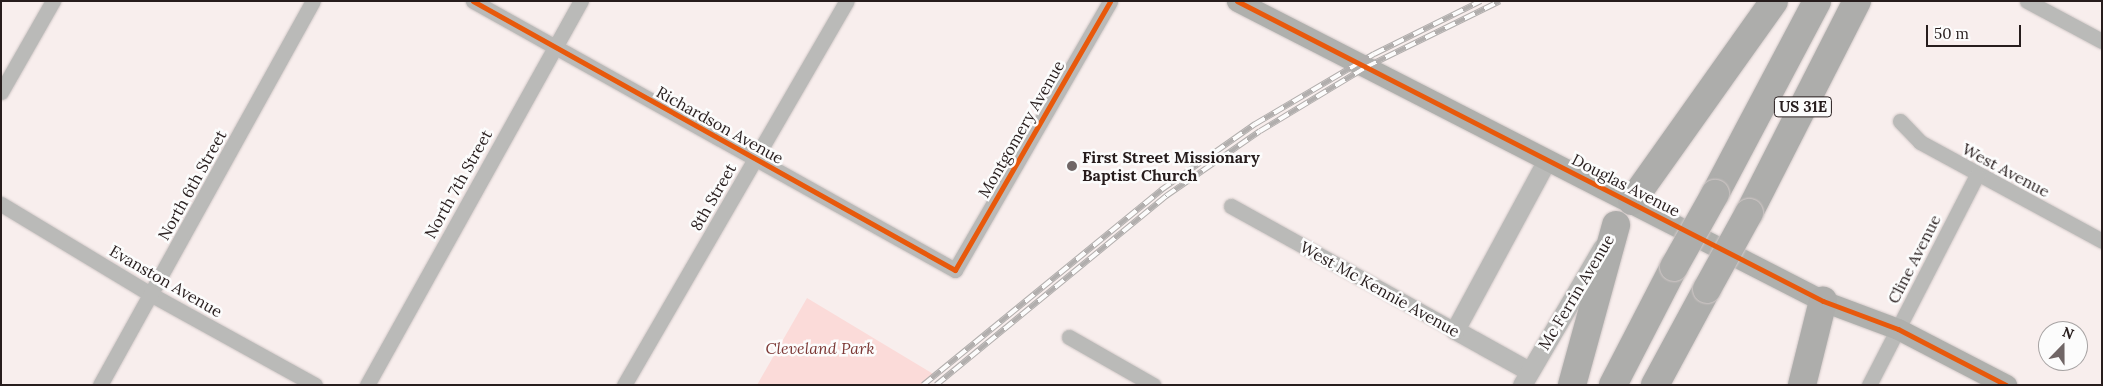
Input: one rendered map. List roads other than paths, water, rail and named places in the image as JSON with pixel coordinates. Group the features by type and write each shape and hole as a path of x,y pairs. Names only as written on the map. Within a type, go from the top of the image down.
{"highway":[{"path":"1632,201 1774,1"},
{"name":"US 31E","path":"1612,385 1817,1"},
{"name":"US 31E","path":"1654,385 1749,213 1857,1"},
{"path":"1572,385 1616,225"},
{"path":"1802,385 1830,304"},
{"path":"1814,385 1830,304"},
{"path":"1665,385 1689,322"}],"main road":[{"name":"Douglas Avenue","path":"1237,1 1546,160 1632,201 1830,304 1898,329 2006,385"},
{"name":"Mc Ferrin Avenue","path":"1616,225 1632,201"}],"street":[{"path":"1,92 53,1"},
{"name":"North 6th Street","path":"100,385 152,295 313,1"},
{"name":"Richardson Avenue","path":"472,1 954,270"},
{"name":"North 7th Street","path":"367,385 581,1"},
{"name":"8th Street","path":"624,385 847,1"},
{"name":"Montgomery Avenue","path":"954,270 1110,1"},
{"path":"2026,1 2102,41"},
{"name":"West Avenue","path":"1900,121 1920,142 1977,175 2102,241"},
{"path":"1456,330 1546,160"},
{"name":"Cline Avenue","path":"1868,385 1977,175"},
{"name":"Evanston Avenue","path":"1,204 152,295 315,385"},
{"name":"West Mc Kennie Avenue","path":"1231,206 1456,330 1525,378"},
{"name":"Mc Ferrin Avenue","path":"1525,378 1616,225"},
{"path":"1069,337 1153,385"}],"railway":[{"path":"923,385 1161,190 1255,124 1374,54 1481,1"},
{"path":"936,385 1166,196 1260,131 1366,67 1500,1"}],"place":[{"name":"First Street Missionary Baptist Church","path":"1072,166"}],"park label":[{"name":"Cleveland Park","path":"820,348"}]}
